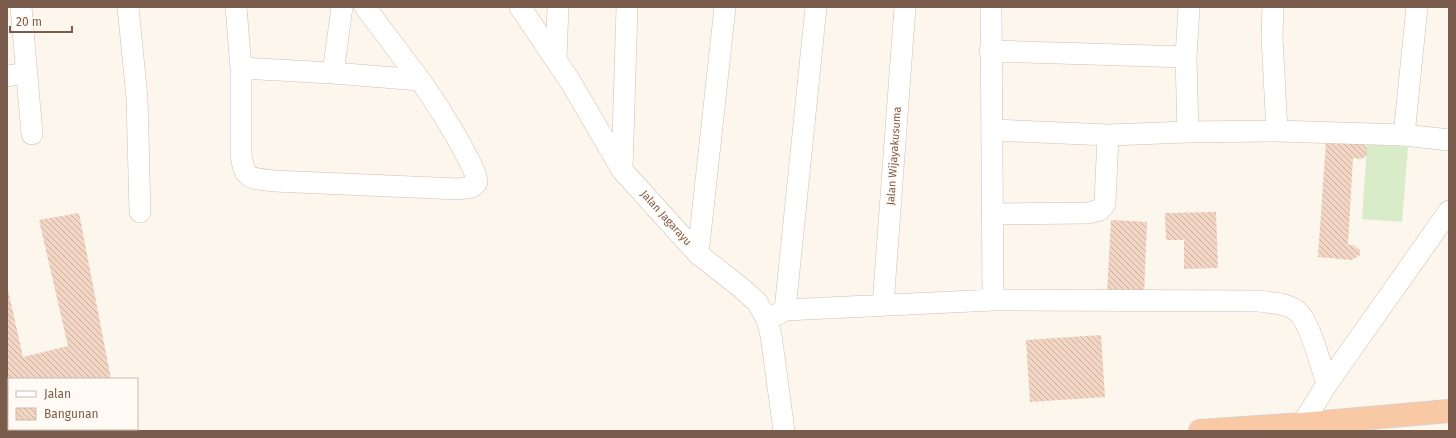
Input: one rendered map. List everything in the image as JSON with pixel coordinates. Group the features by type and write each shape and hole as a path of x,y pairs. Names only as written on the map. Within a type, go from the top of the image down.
{"highway":[{"path":"1200,431 1300,428 1449,411"}],"street":[{"path":"21,7 16,74 32,134"},
{"path":"128,7 137,98 140,212"},
{"path":"236,7 241,68 242,165 246,174 252,178 274,181 458,189 472,187 477,182 473,168 440,108 365,7"},
{"path":"333,73 342,7"},
{"name":"Jalan Jagarayu","path":"520,7 556,58 622,170 698,254 757,302 776,315 771,335 784,431"},
{"path":"556,58 558,7"},
{"path":"622,170 627,7"},
{"path":"698,254 725,7"},
{"path":"816,7 776,315 883,305 993,300 1260,301 1286,305 1298,312 1308,329 1327,384"},
{"name":"Jalan Wijayakusuma","path":"883,305 906,7"},
{"path":"991,7 990,51 993,300"},
{"path":"1188,132 1186,57 1189,7"},
{"path":"1273,7 1272,37 1277,131"},
{"path":"1404,135 1417,7"},
{"path":"990,51 1186,57"},
{"path":"241,68 420,80"},
{"path":"992,130 1108,135 1277,131 1404,135 1449,140"},
{"path":"992,214 1088,213 1100,210 1105,204 1108,135"},
{"path":"1300,428 1327,384 1449,211"}],"green space":[{"path":"1367,144 1408,147 1402,222 1362,219"}],"building":[{"path":"1326,141 1361,143 1367,148 1367,155 1362,159 1353,158 1348,245 1353,245 1360,250 1360,255 1352,260 1318,257"},
{"path":"1216,212 1218,268 1184,269 1184,240 1166,240 1165,213"},
{"path":"79,213 111,378 8,378 7,398 7,285 23,357 68,346 39,220"},
{"path":"1111,220 1147,222 1144,296 1107,294"},
{"path":"1101,335 1105,397 1030,402 1026,340"}]}
